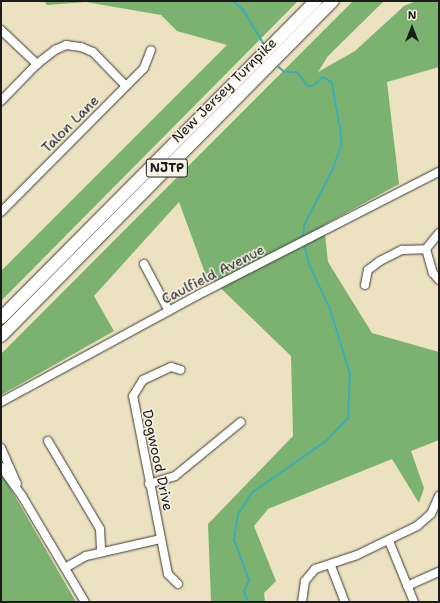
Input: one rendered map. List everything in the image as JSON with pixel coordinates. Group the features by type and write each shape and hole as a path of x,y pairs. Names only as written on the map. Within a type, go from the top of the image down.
{"highway":[{"name":"New Jersey Turnpike","path":"1,318 316,1"},
{"name":"New Jersey Turnpike","path":"1,336 333,1"}],"street":[{"path":"1,30 37,64"},
{"path":"1,101 37,64 55,50 66,45 81,47 93,52 126,86"},
{"name":"Talon Lane","path":"1,212 144,68 151,50"},
{"name":"Caulfield Avenue","path":"1,402 169,311 439,172"},
{"path":"426,249 439,232"},
{"path":"426,249 433,273 439,280"},
{"path":"365,285 368,270 380,261 402,250 426,249"},
{"path":"144,264 169,311"},
{"name":"Dogwood Drive","path":"178,584 168,574 149,484 133,396 144,380 171,367 181,370"},
{"path":"149,484 175,476 241,422"},
{"path":"48,441 100,529 101,551"},
{"path":"1,448 22,496"},
{"path":"1,467 22,496 85,602"},
{"path":"302,602 305,581 315,570 331,566 389,542 418,526 431,514 439,496"},
{"path":"65,568 86,556 101,551 161,539"},
{"path":"389,542 414,602"},
{"path":"331,566 345,602"},
{"path":"407,586 439,572"}],"green space":[{"path":"44,1 298,1 1,301 1,271 227,45 177,31 161,15 86,2 47,5"},
{"path":"353,1 384,1 328,56 318,72 355,51 404,6 416,1 439,1 439,67 387,82 399,184 324,225 328,262 372,333 439,352 439,440 411,451 424,488 419,503 392,459 268,509 254,526 276,581 264,593 265,602 211,602 208,524 293,436 291,356 205,273 179,202 94,296 114,331 1,395 1,354"},
{"path":"1,472 76,602 1,602"}],"waterway":[{"path":"233,1 243,9 264,44"},
{"path":"279,67 285,72 297,72 308,86 313,86 323,77 332,82 341,131 342,145 333,170 305,225 303,238"},
{"path":"248,602 244,592 249,580 234,540 238,514 253,492 326,441 348,418 350,374 330,309 310,267 304,244"}]}
